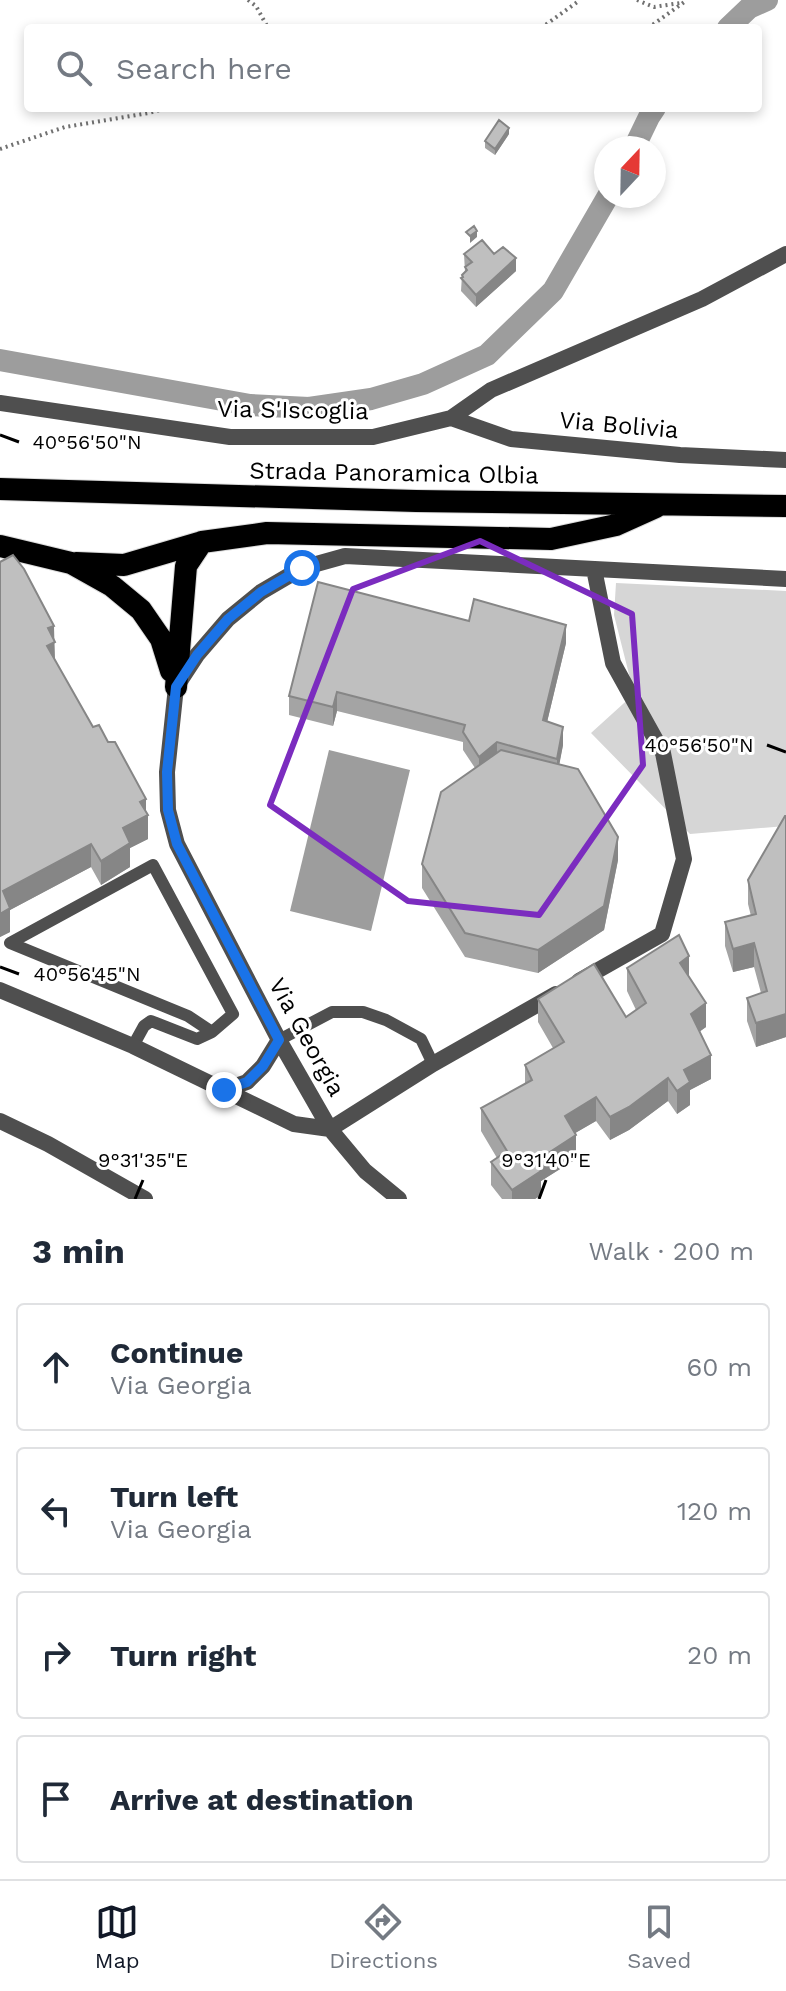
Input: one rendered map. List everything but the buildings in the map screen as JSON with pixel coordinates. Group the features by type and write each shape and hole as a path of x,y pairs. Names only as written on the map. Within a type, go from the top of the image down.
{"highway":[{"name":"Strada Panoramica Olbia","path":"0,489 416,501 786,506"},
{"path":"736,505 786,491"},
{"path":"0,546 71,563 124,565 202,542 267,533 551,539 616,525 662,504"},
{"path":"176,687 186,566 202,542"},
{"path":"71,563 112,586 141,610 161,639 176,687"}],"street":[{"name":"Via S'Iscoglia","path":"0,403 230,437 373,437 451,418 491,390 702,299 786,254"},
{"name":"Via Bolivia","path":"451,418 511,439 680,455 786,460"},
{"name":"Via Georgia","path":"594,569 613,663 663,753 684,859 662,934 433,1064 330,1129 279,1040 177,844 168,810 167,772 176,687 197,655 228,619 261,592 302,568 345,556 786,579"},
{"path":"0,990 133,1046 294,1124 330,1129 365,1171 399,1199"},
{"path":"224,1090 247,1082 263,1066 279,1040"},
{"path":"0,1121 48,1144 145,1199"}],"lane":[{"path":"133,1046 144,1026 151,1021 197,1039 212,1032 233,1014 153,865 10,943 188,1016 212,1032"},
{"path":"279,1040 332,1012 363,1012 386,1020 421,1039 433,1064"}],"path":[{"path":"248,0 258,3 266,24"},
{"path":"547,24 580,0"},
{"path":"637,0 654,7 684,1"},
{"path":"653,24 684,1"},
{"path":"0,149 65,127 153,112"}],"highlighted area":[{"path":"480,541 632,614 643,765 539,915 408,901 270,805 353,589"}],"shaded area":[{"path":"616,583 786,591 786,826 690,834 591,733 634,694 614,615"},
{"path":"329,750 410,770 371,931 290,911"}],"waterway":[{"path":"732,24 749,8 767,0"},
{"path":"640,136 652,112"},
{"path":"0,360 250,405 309,408 371,399 423,384 487,355 553,291 601,208"}],"route":[{"path":"224,1090 247,1082 263,1066 279,1040 177,844 168,810 167,772 176,687 197,655 228,619 261,592 302,568"}]}
